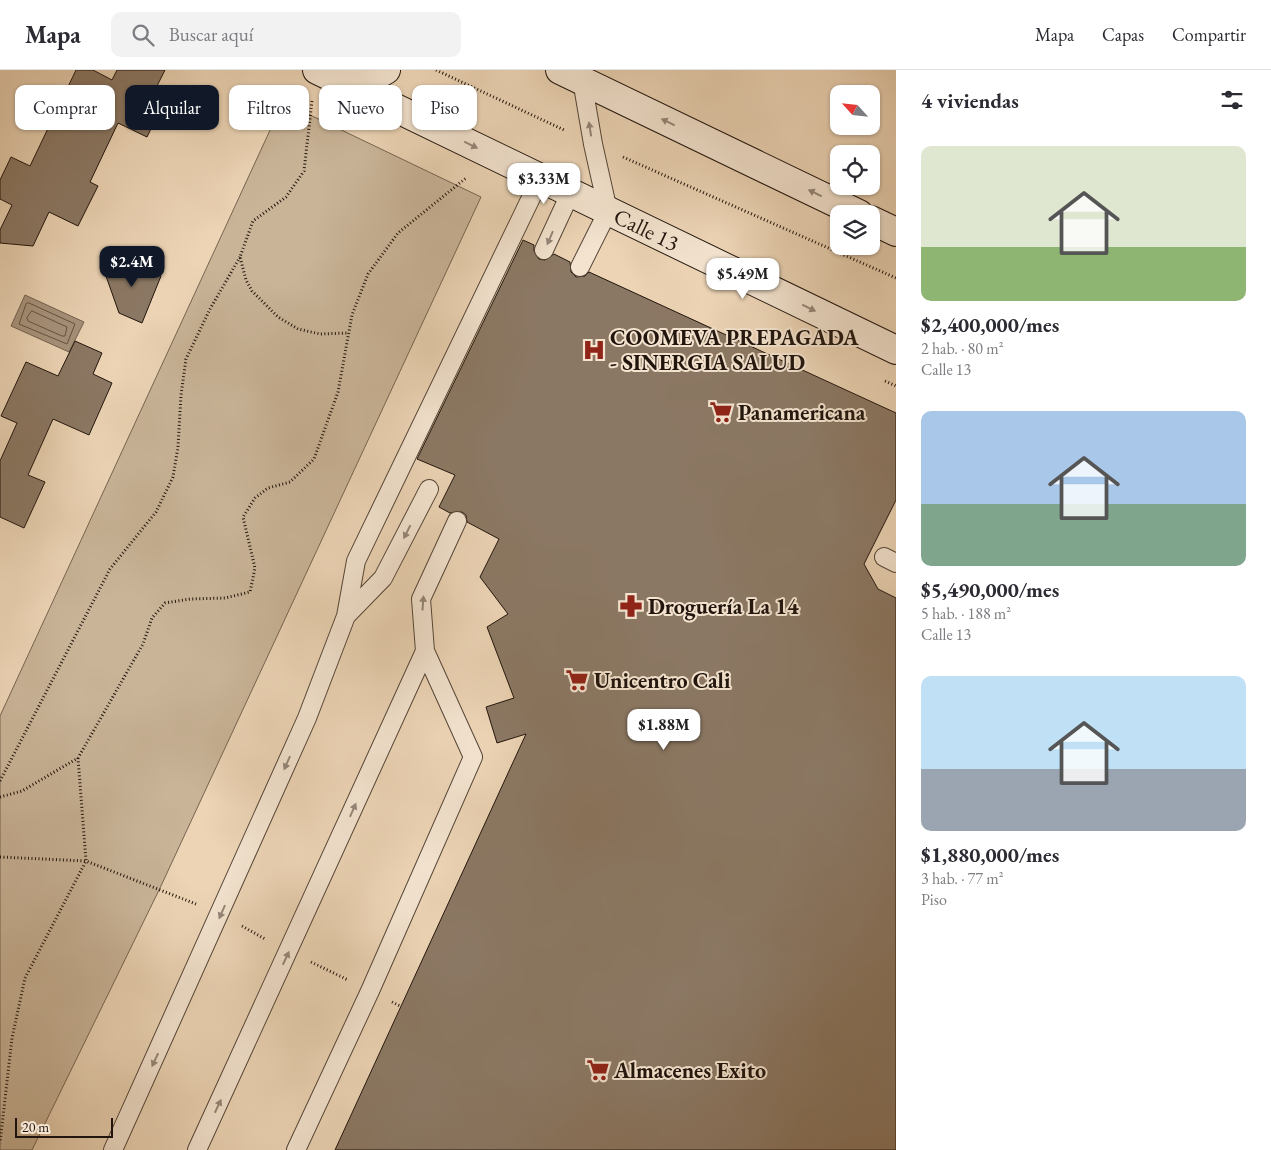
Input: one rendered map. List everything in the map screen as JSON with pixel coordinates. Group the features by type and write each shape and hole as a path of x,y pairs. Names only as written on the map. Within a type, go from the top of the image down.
{"main road":[{"name":"Calle 13","path":"317,70 896,350"},
{"path":"347,84 368,80 386,70"},
{"path":"571,75 840,205"},
{"path":"880,224 896,232"}],"lane":[{"path":"571,75 592,144 608,211 580,267"},
{"path":"113,1150 307,718 346,616 356,561 540,179"},
{"path":"544,250 570,194"},
{"path":"346,616 383,578 430,489"},
{"path":"296,1150 370,991 473,757 426,652 421,599 457,521"},
{"path":"197,1150 426,652"}],"path":[{"path":"436,70 592,144 896,278"},
{"path":"0,781 110,569 156,512 173,476 178,447 181,394 186,359 210,309 240,257 252,221 286,198 296,186 304,170 307,155 312,101 319,104"},
{"path":"0,797 22,791 78,758 143,644 152,618 165,603 190,599 225,598 250,592 256,568 243,517 255,498 268,488 290,482 314,459 338,392 352,315 368,274 398,233 466,178 458,174"},
{"path":"240,257 246,280 252,291 278,317 298,329 313,332 349,334"},
{"path":"0,1143 12,1038 25,978 86,861 78,758"},
{"path":"0,857 86,861 160,888"}],"shaded area":[{"path":"309,114 319,119 319,130 341,130 481,197 160,888 32,1150 0,1150 0,716 270,130 309,130"}],"water":[{"path":"25,295 84,322 69,352 11,326"}],"building":[{"path":"76,70 93,70 112,80 117,70 165,70 158,85 125,85 125,126 118,123 115,129 115,85 69,85"},
{"path":"47,130 115,130 90,182 98,186 78,226 49,212 33,246 0,243 0,230 12,205 0,199 0,180 11,157 30,166"},
{"path":"132,130 150,130 147,137"},
{"name":"Unicentro Cali","path":"523,240 534,245 534,251 539,259 545,260 554,254 570,262 571,272 576,277 585,276 589,272 896,413 896,500 864,564 878,589 896,598 896,1150 335,1150 526,734 497,743 486,707 514,698 487,627 508,614 480,577 499,539 467,522 466,515 462,512 450,513 439,507 455,475 417,459"},
{"path":"115,256 161,276 142,323 119,313 106,276"},
{"path":"75,341 102,353 93,374 112,383 89,435 53,419 28,475 45,482 24,528 0,517 0,461 17,423 1,416 26,362 58,376"}],"place":[{"name":"COOMEVA PREPAGADA - SINERGIA SALUD","path":"594,350"},
{"name":"Panamericana","path":"721,412"},
{"name":"Droguería La 14","path":"631,606"},
{"name":"Unicentro Cali","path":"577,680"},
{"name":"Almacenes Exito","path":"598,1070"}]}
